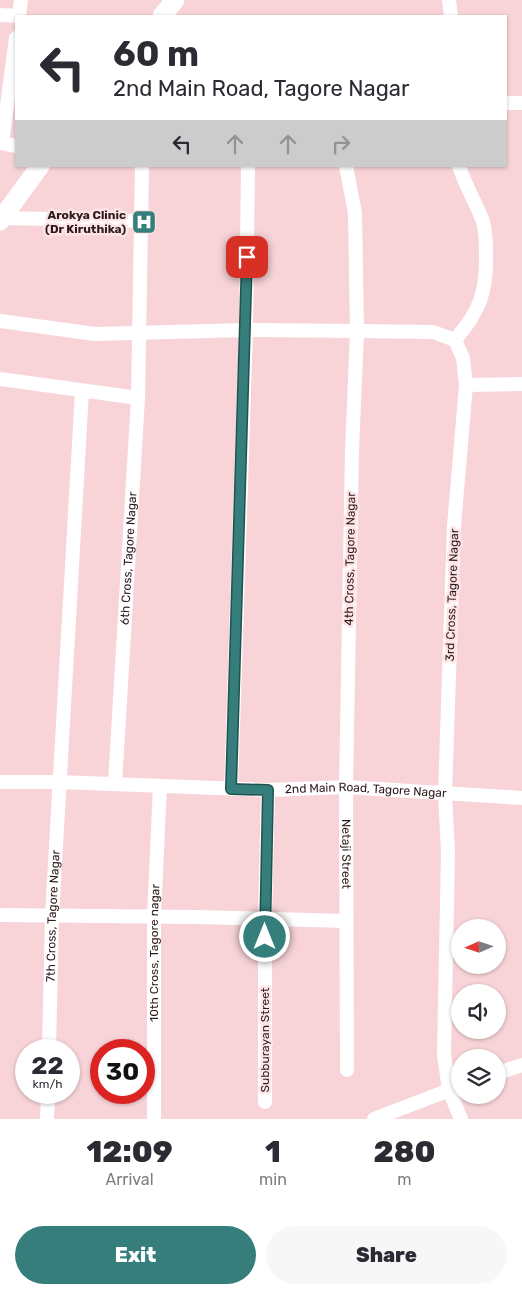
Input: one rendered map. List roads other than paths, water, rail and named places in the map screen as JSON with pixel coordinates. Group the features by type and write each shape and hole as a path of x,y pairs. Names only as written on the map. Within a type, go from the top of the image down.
{"street":[{"path":"19,15 21,0"},
{"path":"163,15 176,0"},
{"path":"449,0 451,15"},
{"path":"0,15 15,16"},
{"path":"15,45 1,143 15,146"},
{"path":"507,103 522,103"},
{"path":"2,220 39,167"},
{"name":"6th Cross, Tagore Nagar","path":"115,784 138,398 142,167"},
{"path":"231,789 246,330 248,167"},
{"name":"4th Cross, Tagore Nagar","path":"346,167 355,213 357,331 352,461 346,787"},
{"path":"0,320 95,334 246,330 433,332 454,340 472,319 482,299 486,272 483,221 464,184 459,167"},
{"path":"2,220 142,221"},
{"name":"3rd Cross, Tagore Nagar","path":"451,1076 444,1055 448,852 445,794 454,526 466,384 463,358 454,340"},
{"path":"0,379 138,398"},
{"path":"466,384 522,384"},
{"name":"7th Cross, Tagore Nagar","path":"49,1039 52,916 82,391"},
{"name":"2nd Main Road, Tagore Nagar","path":"0,782 59,782 268,790 346,787 522,798"},
{"name":"10th Cross, Tagore nagar","path":"154,1119 154,916 160,786"},
{"name":"Netaji Street","path":"346,787 347,1070"},
{"name":"Subburayan Street","path":"265,1102 265,918 268,790"},
{"path":"0,915 154,916 346,921"},
{"path":"506,1070 522,1065"},
{"path":"374,1119 451,1090"},
{"path":"48,1104 48,1119"},
{"name":"3rd Cross, Tagore Nagar","path":"458,1104 461,1119"}],"place":[{"name":"Arokya Clinic (Dr Kiruthika)","path":"144,222"}]}
